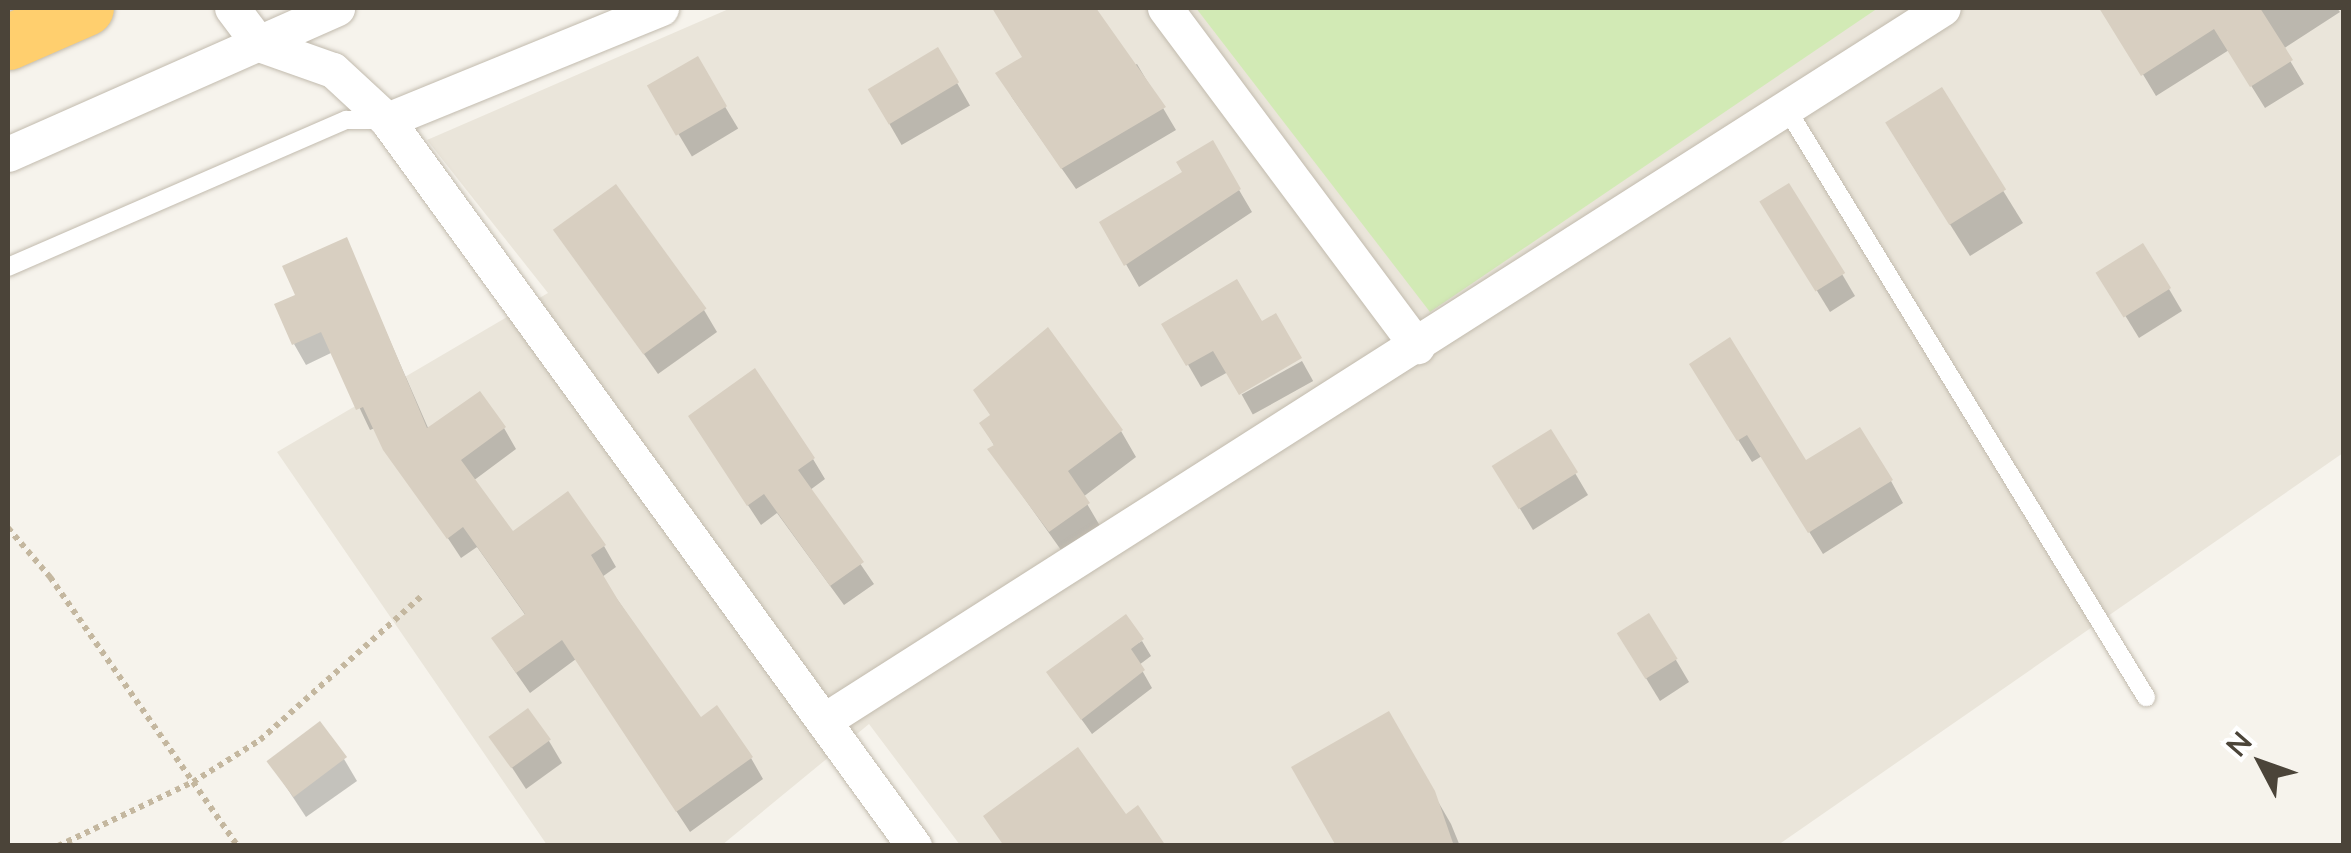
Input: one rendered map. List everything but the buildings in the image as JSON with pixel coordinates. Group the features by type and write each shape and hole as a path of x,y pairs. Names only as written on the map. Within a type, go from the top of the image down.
{"highway":[{"path":"8,42 86,8"}],"street":[{"path":"232,8 259,44 333,70 387,120 914,846"},
{"path":"8,154 337,8"},
{"path":"387,120 661,8"},
{"path":"1165,8 1417,346"},
{"path":"825,720 1788,111 1943,8"}],"lane":[{"path":"1788,111 2146,697"},
{"path":"8,267 346,120 387,120"}],"path":[{"path":"8,528 50,577 238,846"},
{"path":"58,846 193,782 260,740 423,596"}],"shaded area":[{"path":"731,8 2343,8 2343,453 1778,845 960,845 869,724 722,845 547,845 277,452 548,293 427,140"}],"green space":[{"path":"1196,8 1878,8 1430,312"}]}
